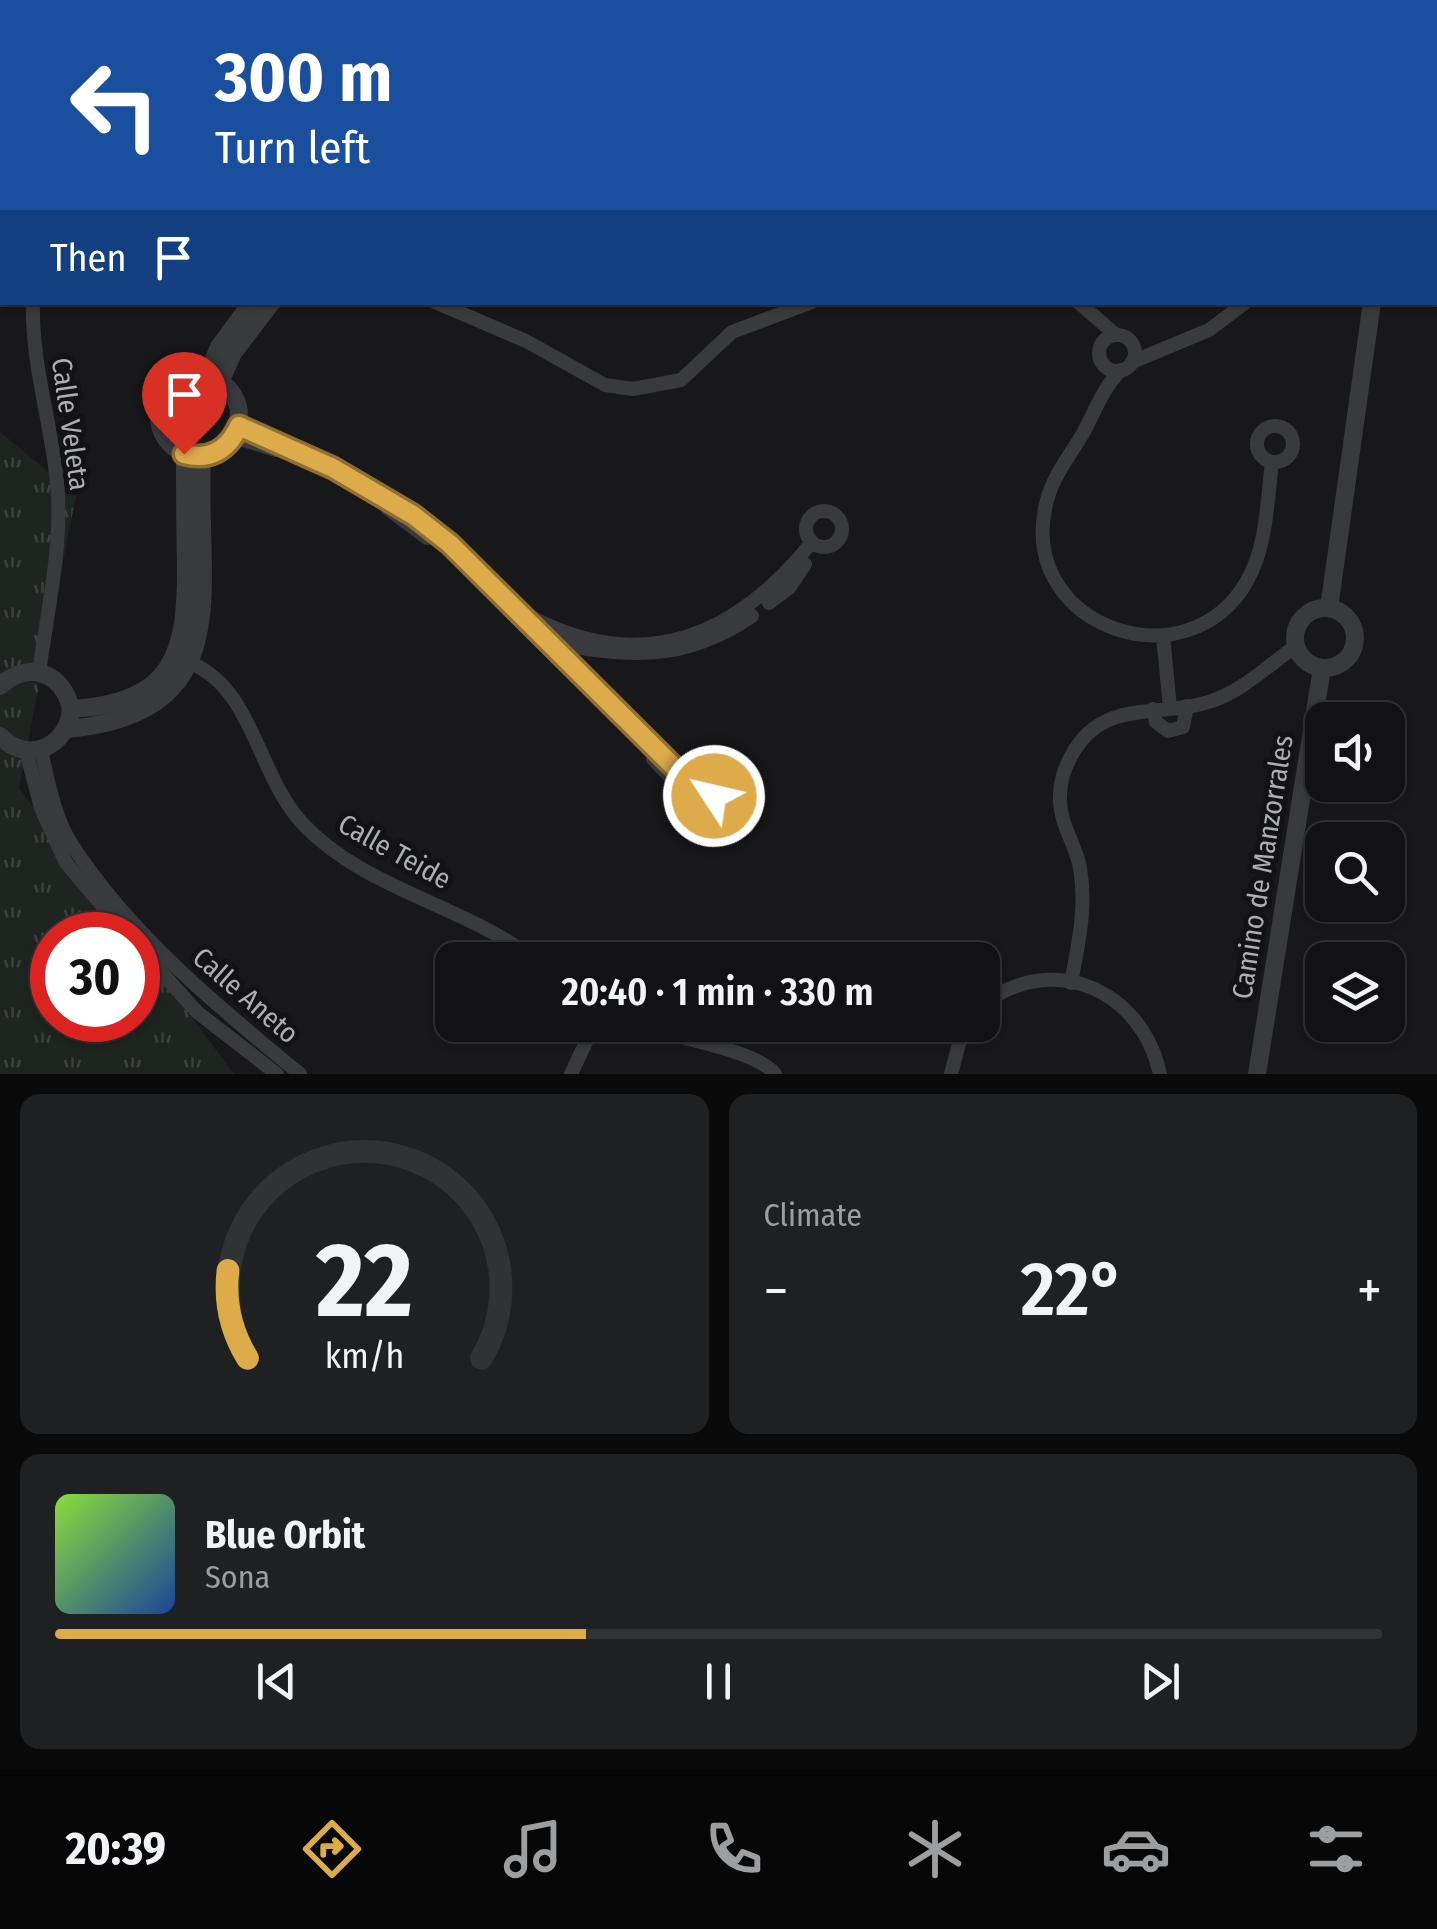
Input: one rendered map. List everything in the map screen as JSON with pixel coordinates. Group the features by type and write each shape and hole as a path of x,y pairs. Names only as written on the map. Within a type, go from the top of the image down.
{"street":[{"name":"Calle Veleta","path":"33,305 32,334 58,497 58,530 39,672"},
{"path":"213,379 219,346 250,305"},
{"path":"213,379 270,305"},
{"path":"442,305 526,342 605,384 633,389 681,380 732,332 804,305"},
{"path":"1083,307 1110,369 1182,343 1241,305"},
{"path":"1329,608 1372,305"},
{"path":"1083,307 1135,350 1127,366 1099,398 1050,486 1044,514 1044,548 1064,591 1094,621 1148,638 1178,634 1224,611 1247,581 1262,545 1272,462"},
{"path":"1099,398 1101,354 1123,337 1182,343"},
{"path":"213,379 237,401 236,432 226,447 193,455 165,437 159,412 170,389 180,381 213,379"},
{"path":"236,432 286,444 380,492 450,544 544,643 573,654"},
{"path":"236,432 379,502 456,560 544,643 573,654 693,636 756,603 815,544"},
{"path":"71,709 130,701 160,678 174,659 186,618 193,455"},
{"path":"34,750 67,729 111,725 140,714 160,699 191,663 202,615 193,455"},
{"path":"514,608 573,654 685,784"},
{"path":"1071,983 1083,892 1079,864 1062,822 1062,776 1082,738 1106,718 1188,706 1239,688 1296,646 1302,619 1329,608 1346,616 1355,642 1348,658 1322,668 1306,661 1296,646"},
{"path":"1163,636 1170,708"},
{"name":"Calle Teide","path":"191,663 210,671 234,697 276,790 324,843 353,863 512,942"},
{"name":"Camino de Manzorrales","path":"1257,1074 1322,668"},
{"path":"0,686 12,676 39,672 62,685 71,709 67,729"},
{"path":"1152,710 1156,722 1168,731 1182,727 1188,706"},
{"path":"0,736 34,750"},
{"path":"34,750 41,808 66,863 108,912"},
{"name":"Calle Aneto","path":"34,750 71,843 90,867 188,983 300,1074"},
{"name":"Calle Aneto","path":"160,971 197,1012 277,1074"},
{"path":"1000,995 1028,980 1071,983 1116,999 1155,1050 1160,1074"},
{"path":"571,1074 586,1042"},
{"path":"686,1042 750,1055 775,1074"},
{"path":"951,1074 959,1042"}],"green space":[{"path":"0,432 76,495 19,788 112,912 30,912 30,1042 160,1042 160,975 234,1074 0,1074"}],"route":[{"path":"184,454 214,454 226,447 239,426 286,444 380,492 450,544 688,781 706,781 714,796"}]}
